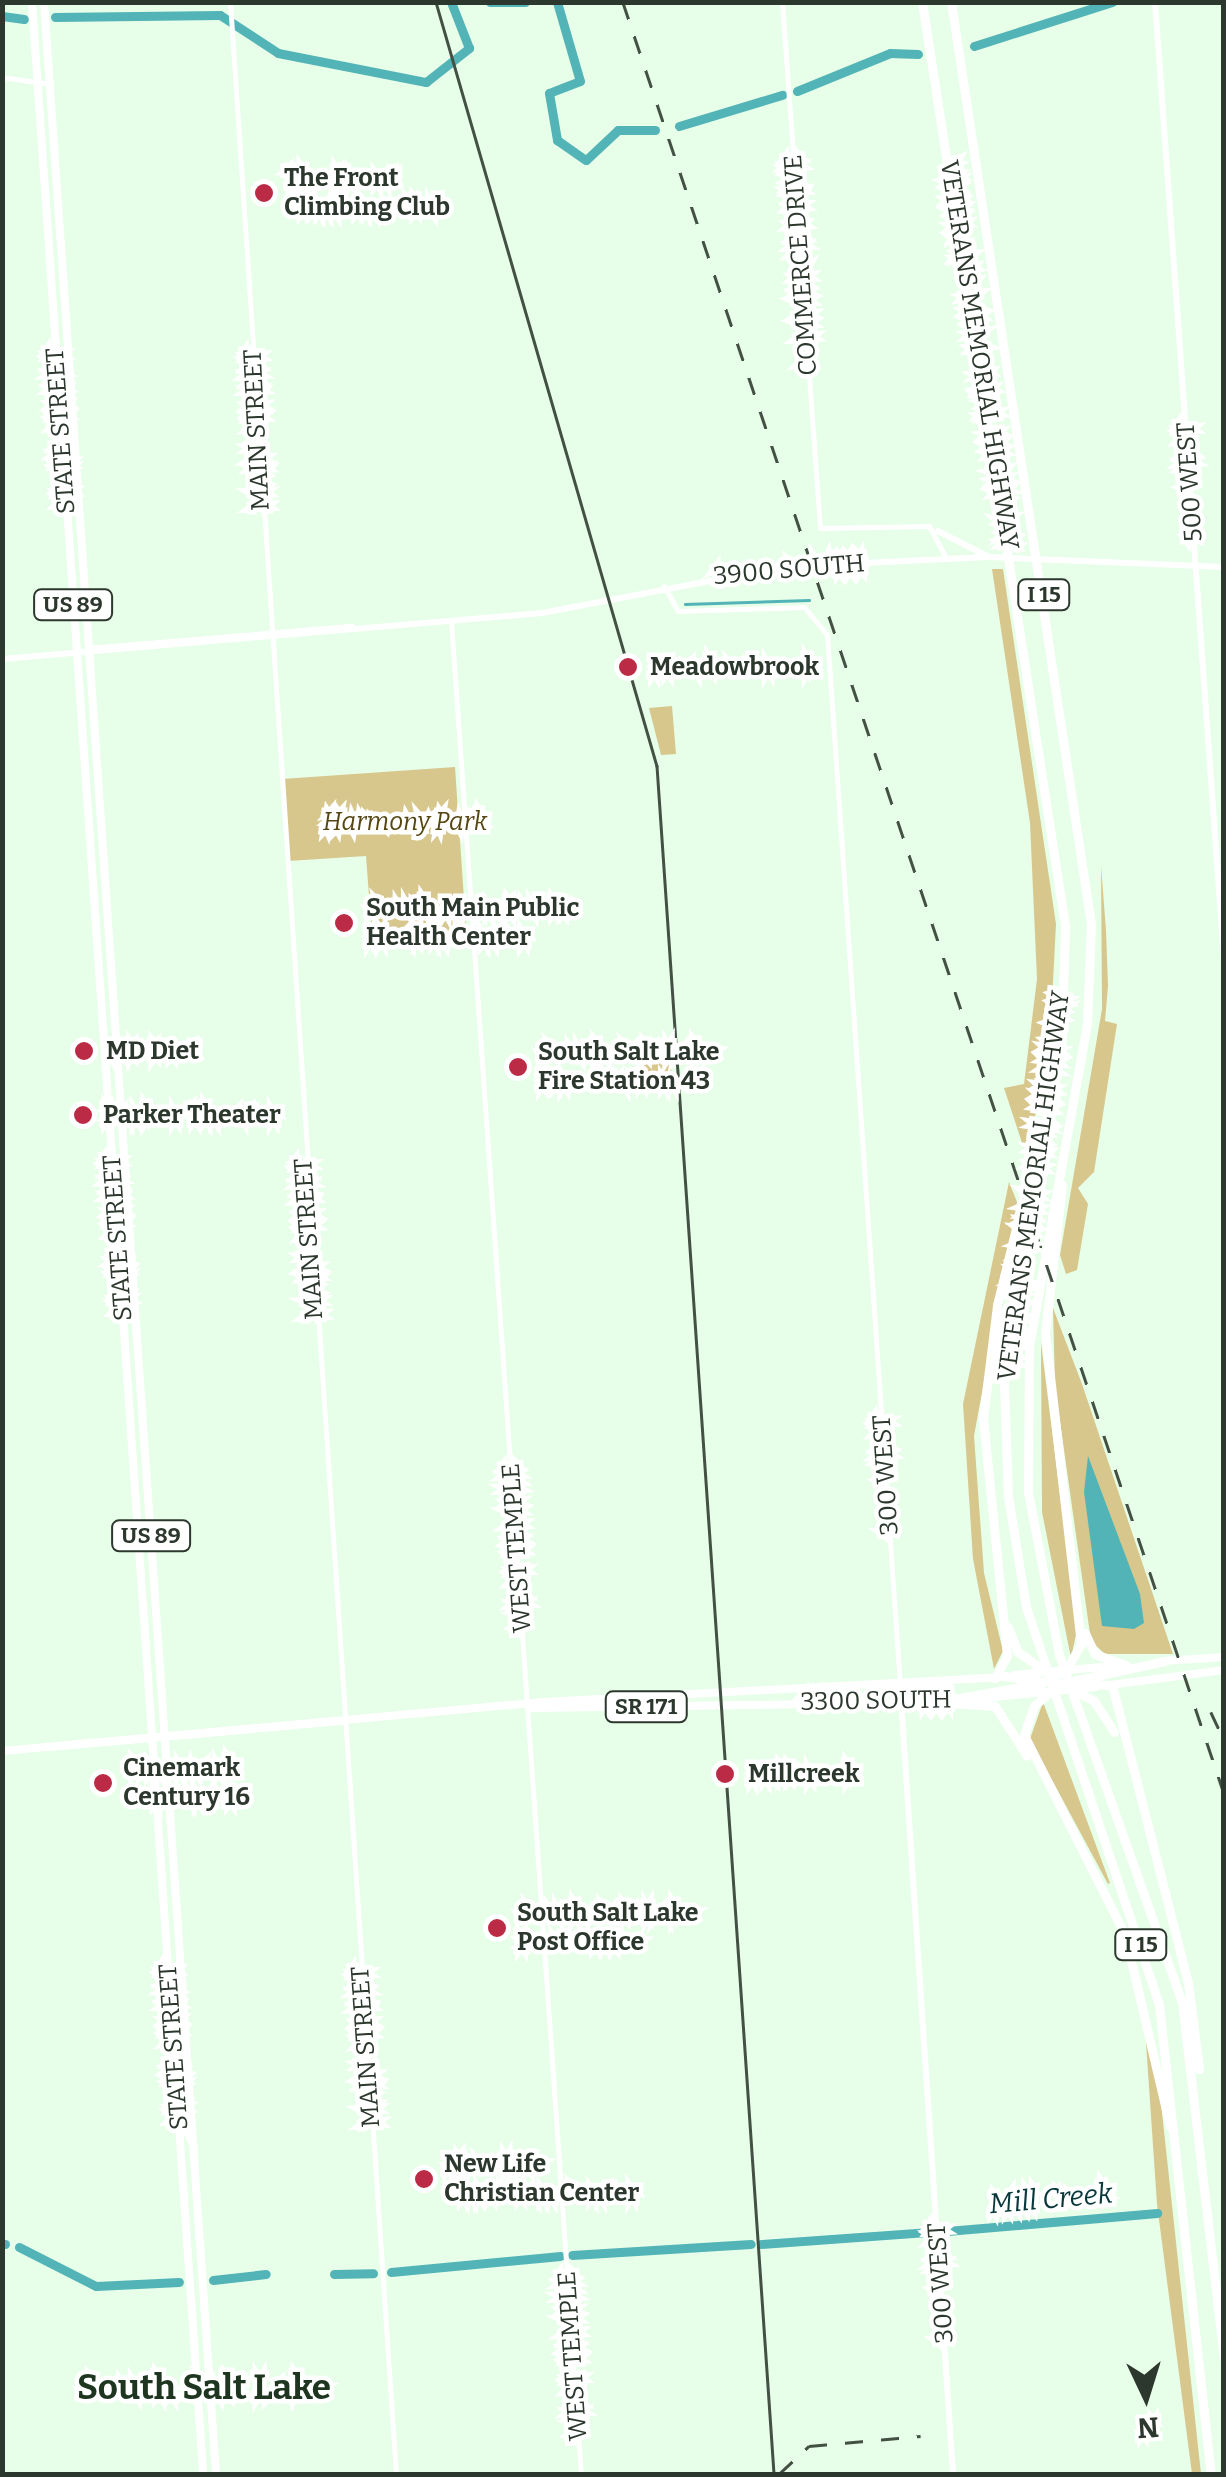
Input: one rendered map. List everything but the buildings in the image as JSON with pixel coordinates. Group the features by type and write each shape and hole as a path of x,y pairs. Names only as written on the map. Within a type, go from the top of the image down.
{"highway":[{"name":"VETERANS MEMORIAL HIGHWAY","path":"921,2 1058,859 1065,982 1044,1129 1024,1226 1004,1438 1016,1552 1040,1655 1159,2005 1211,2474"},
{"name":"VETERANS MEMORIAL HIGHWAY","path":"953,2 1086,873 1090,979 1067,1143 1035,1292 1028,1492 1060,1655 1182,2002 1209,2192 1224,2358"},
{"path":"1036,1156 1019,1212 986,1380 989,1542 1007,1656 999,1677 1109,1685 1119,1738 1190,1997 1209,2192"},
{"path":"1047,1786 1024,1734 1081,1644 1047,1294 1055,1207"},
{"path":"989,1542 1013,1643 1057,1681 1097,1705 1119,1738"},
{"path":"1080,1612 1095,1654 1126,1664"},
{"path":"938,1702 1165,1661"},
{"path":"938,1702 1002,1711 1047,1786 1125,1935 1182,2196"}],"main road":[{"name":"STATE STREET","path":"32,2 204,2474"},
{"name":"STATE STREET","path":"44,2 216,2474"},
{"name":"500 WEST","path":"1155,2 1224,961"},
{"path":"938,531 988,557"},
{"name":"3900 SOUTH","path":"2,659 451,621 797,566 988,557 1224,567"},
{"path":"1057,1681 1126,1664 1224,1657"},
{"path":"1109,1685 1224,1670"},
{"name":"3300 SOUTH","path":"2,1751 343,1720 999,1677"},
{"name":"300 WEST","path":"900,1686 954,2474"},
{"path":"766,1703 788,1690"},
{"name":"3300 SOUTH","path":"527,1707 938,1702"},
{"path":"178,2111 194,2148"}],"street":[{"name":"MAIN STREET","path":"230,2 267,634 396,2474"},
{"name":"COMMERCE DRIVE","path":"782,2 820,528 938,531"},
{"path":"2,77 50,84"},
{"path":"938,531 946,558"},
{"name":"300 WEST","path":"664,586 682,611 796,605 827,634 900,1686"},
{"name":"WEST TEMPLE","path":"451,621 581,2474"}],"green space":[{"path":"992,569 1003,569 1056,924 1050,1039 1027,1158 1004,1088 1024,1084 1037,979 1030,823"},
{"path":"672,706 676,754 661,755 649,708"},
{"name":"Harmony Park","path":"455,767 467,943 373,949 366,856 288,861 282,779"},
{"path":"1101,866 1108,986 1105,1021 1117,1024 1094,1172 1078,1188 1088,1204 1077,1270 1066,1274 1060,1255 1102,1009"},
{"path":"655,1058 667,1063 672,1075 667,1087 655,1092 643,1087 638,1075 643,1063"},
{"path":"1009,1182 1017,1202 974,1436 984,1573 1003,1651 994,1669 973,1559 963,1404"},
{"path":"1053,1308 1173,1654 1105,1654 1091,1641 1055,1386"},
{"path":"1041,1343 1077,1630 1071,1658 1042,1512"},
{"path":"1043,1702 1110,1883 1108,1884 1030,1739"},
{"path":"1145,2028 1161,2103 1201,2474 1192,2474 1157,2204"}],"water":[{"path":"1088,1456 1140,1594 1144,1623 1134,1629 1102,1626 1084,1492"}],"waterway":[{"path":"55,17 220,15 278,53 426,82 469,48 451,2"},
{"path":"490,2 525,2"},
{"path":"557,2 580,81 549,93 557,140 586,160 618,130 655,130"},
{"path":"974,46 1112,2"},
{"path":"2,16 24,19"},
{"path":"797,91 890,53 918,54"},
{"path":"679,126 782,95"},
{"path":"685,604 809,600"},
{"name":"Mill Creek","path":"947,2231 1157,2213"},
{"name":"Mill Creek","path":"761,2244 927,2232"},
{"name":"Mill Creek","path":"572,2255 751,2244"},
{"name":"Mill Creek","path":"19,2247 96,2286 179,2282"},
{"name":"Mill Creek","path":"391,2272 560,2256"},
{"name":"Mill Creek","path":"334,2274 373,2273"},
{"name":"Mill Creek","path":"213,2280 266,2274"}],"tram line":[{"path":"436,2 657,766 774,2474"}],"railway":[{"path":"623,2 1224,1793"},
{"path":"1211,1712 1224,1740"},
{"path":"779,2474 809,2446 921,2436"}],"place":[{"name":"The Front Climbing Club","path":"264,193"},
{"name":"Meadowbrook","path":"628,667"},
{"name":"South Main Public Health Center","path":"344,923"},
{"name":"MD Diet","path":"84,1051"},
{"name":"South Salt Lake Fire Station 43","path":"518,1067"},
{"name":"Parker Theater","path":"83,1115"},
{"name":"Millcreek","path":"725,1774"},
{"name":"Cinemark Century 16","path":"103,1783"},
{"name":"South Salt Lake Post Office","path":"497,1928"},
{"name":"New Life Christian Center","path":"424,2179"}],"district":[{"name":"South Salt Lake","path":"204,2387"}]}
